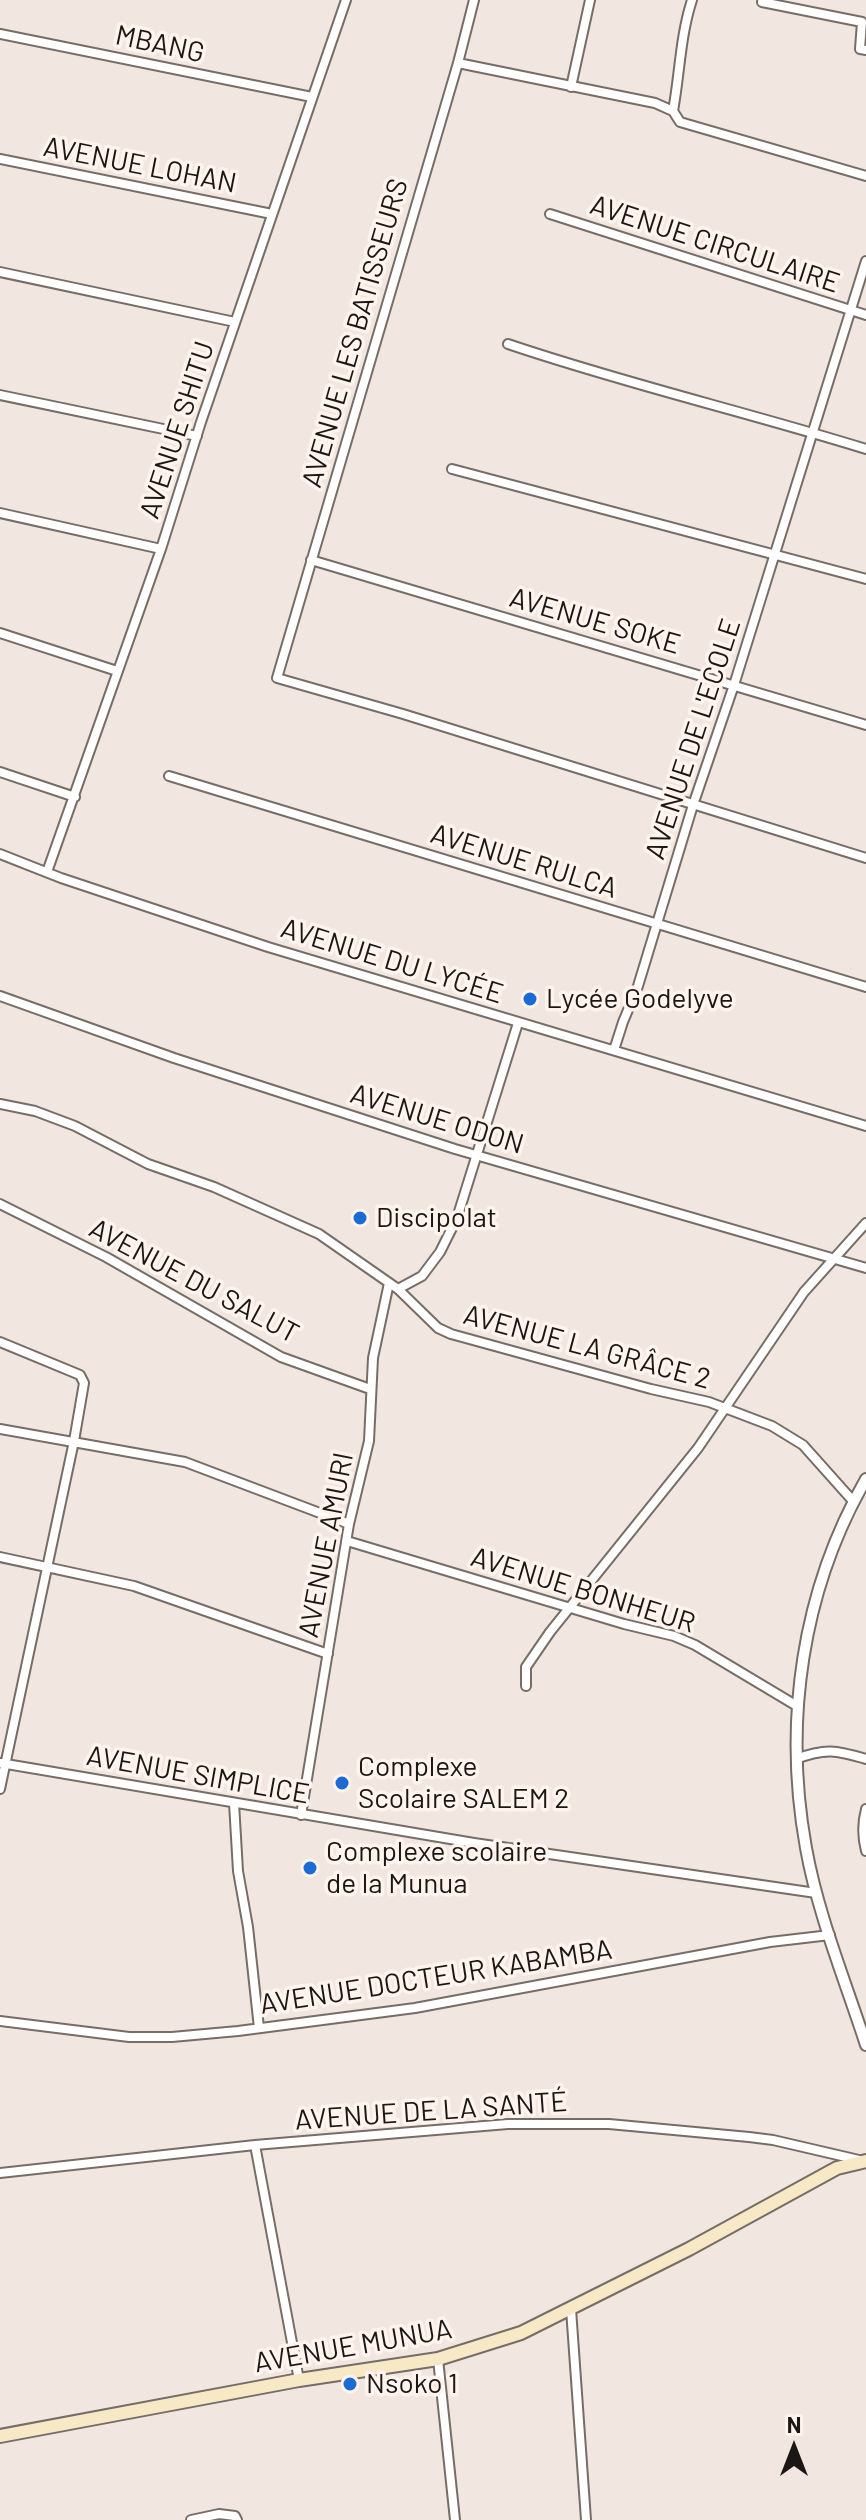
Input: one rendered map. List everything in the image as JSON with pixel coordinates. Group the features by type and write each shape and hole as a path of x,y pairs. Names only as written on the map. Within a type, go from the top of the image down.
{"main road":[{"name":"AVENUE MUNUA","path":"0,2436 299,2380 438,2359 521,2333 689,2249 837,2168 865,2161"}],"street":[{"name":"AVENUE SHITU","path":"47,872 161,549 346,0"},
{"name":"AVENUE LES BATISSEURS","path":"474,0 277,678 693,805"},
{"path":"571,87 590,0"},
{"path":"673,111 683,25 692,0"},
{"path":"762,2 862,22 860,49 866,50"},
{"name":"MBANG","path":"0,34 312,97"},
{"path":"458,63 655,103 673,111 680,122 866,176"},
{"name":"AVENUE LOHAN","path":"0,159 272,214"},
{"name":"AVENUE CIRCULAIRE","path":"550,214 866,315"},
{"name":"AVENUE DE L'ECOLE","path":"614,1050 638,986 866,261"},
{"path":"0,272 235,322"},
{"path":"508,344 866,449"},
{"path":"0,395 197,436"},
{"path":"452,469 866,579"},
{"path":"0,513 161,549"},
{"name":"AVENUE SOKE","path":"311,560 866,725"},
{"path":"0,633 117,671"},
{"path":"0,772 75,797"},
{"name":"AVENUE RULCA","path":"169,776 866,987"},
{"path":"693,805 866,858"},
{"name":"AVENUE DU LYCÉE","path":"0,854 268,947 866,1126"},
{"name":"AVENUE ODON","path":"0,996 174,1058 477,1155 866,1268"},
{"path":"398,1289 422,1276 440,1252 457,1218 518,1023"},
{"name":"AVENUE LA GRÂCE 2","path":"0,1104 35,1111 75,1126 148,1164 214,1187 319,1234 398,1289 438,1328 451,1334 709,1402 772,1426 803,1445 853,1501"},
{"name":"AVENUE DU SALUT","path":"0,1204 119,1264 281,1357 370,1389"},
{"path":"526,1686 526,1667 568,1608 698,1448 804,1292 866,1223"},
{"name":"AVENUE AMURI","path":"301,1815 349,1524 369,1441 370,1389 378,1327 389,1283"},
{"path":"0,1342 83,1378 84,1383 74,1441 2,1763 0,1789"},
{"path":"0,1429 185,1462 349,1524"},
{"path":"866,1479 853,1501 821,1576 809,1626 797,1706 796,1759 801,1814 816,1893 866,2045"},
{"name":"AVENUE BONHEUR","path":"347,1541 568,1608 674,1636 695,1645 797,1706"},
{"path":"0,1557 134,1586 328,1654"},
{"path":"796,1759 816,1751 829,1750 866,1759"},
{"name":"AVENUE SIMPLICE","path":"2,1763 301,1815 816,1893"},
{"path":"234,1803 238,1871 248,1927 259,2028"},
{"path":"866,1809 862,1837 866,1851"},
{"name":"AVENUE DOCTEUR KABAMBA","path":"0,2021 129,2037 172,2037 259,2028 415,2008 770,1942 830,1935"},
{"name":"AVENUE DE LA SANTÉ","path":"0,2173 255,2145 508,2124 588,2123 773,2140 865,2161"},
{"path":"255,2145 299,2380"},
{"path":"571,2309 586,2520"},
{"path":"438,2359 455,2520"},
{"path":"191,2520 219,2514 235,2516 237,2520"}],"place":[{"name":"Lycée Godelyve","path":"530,999"},
{"name":"Discipolat","path":"360,1218"},
{"name":"Complexe Scolaire SALEM 2","path":"342,1783"},
{"name":"Complexe scolaire de la Munua","path":"310,1868"},
{"name":"Nsoko 1","path":"350,2384"}]}
